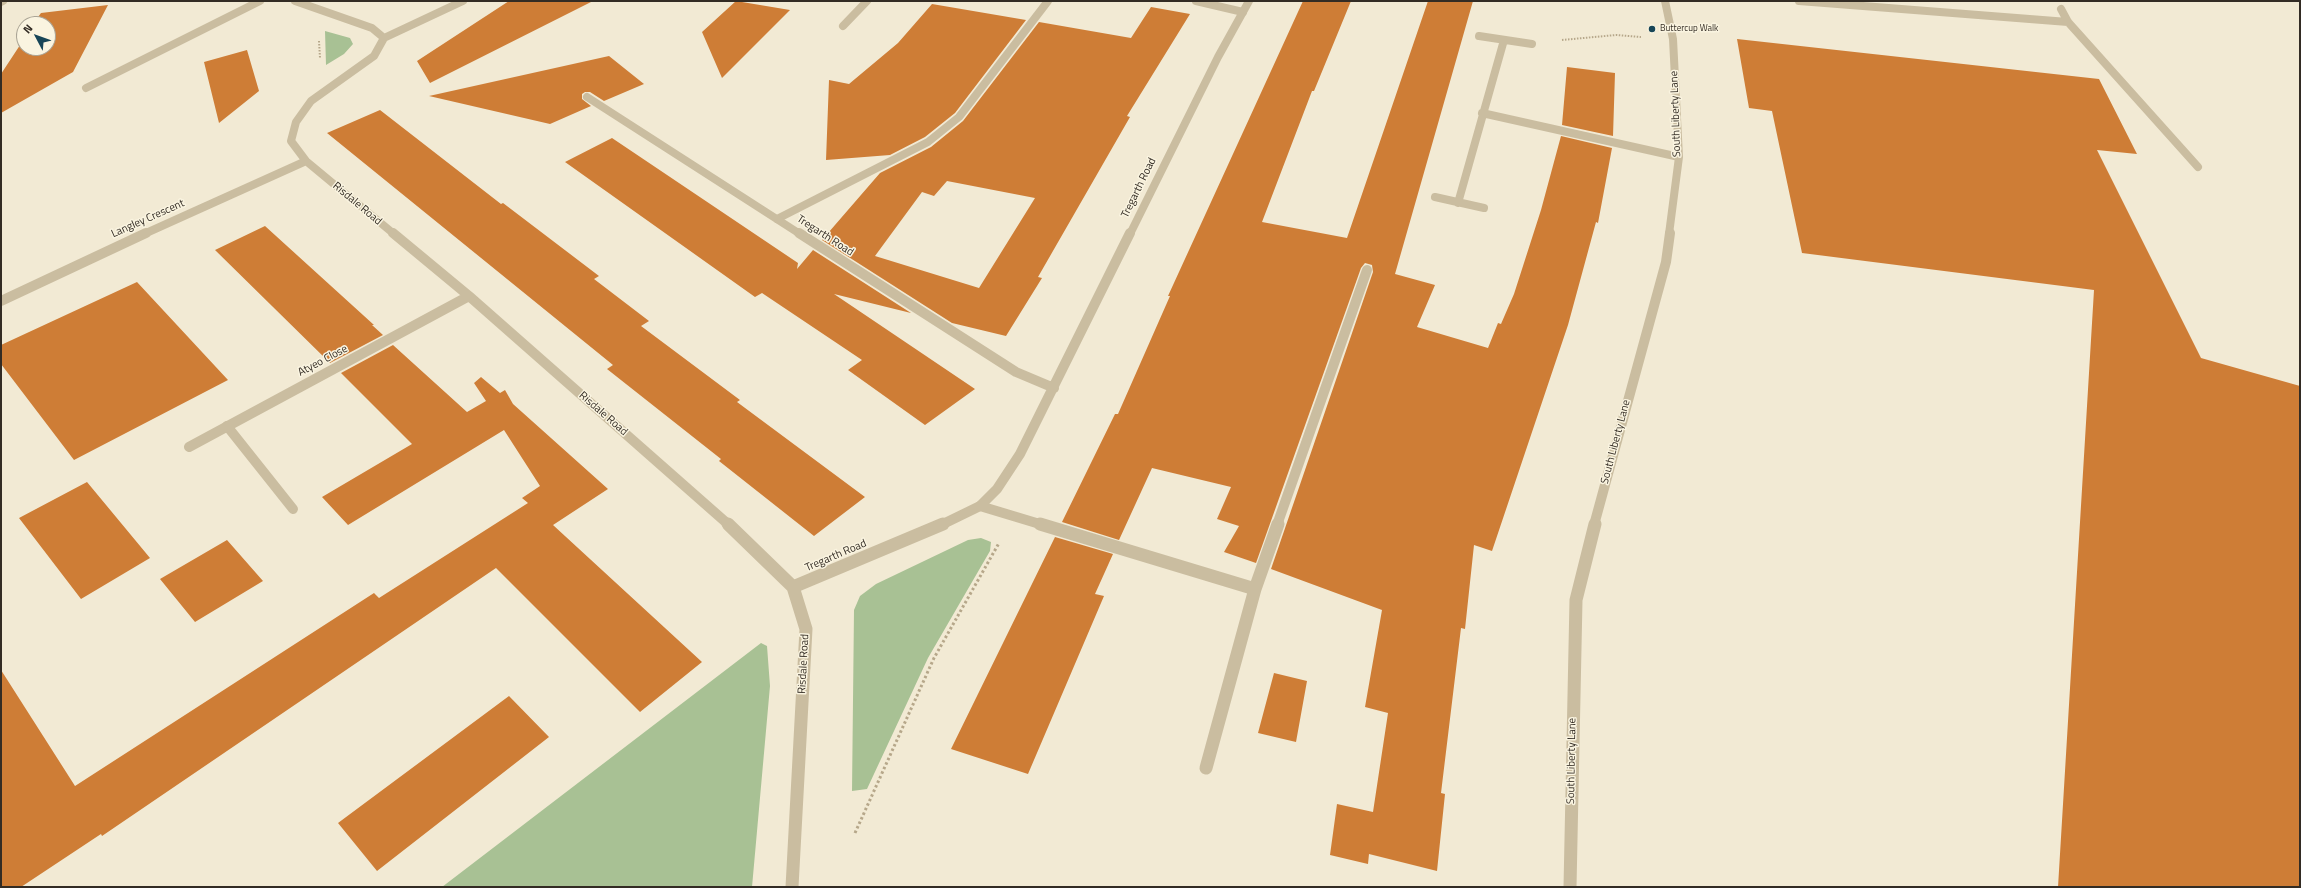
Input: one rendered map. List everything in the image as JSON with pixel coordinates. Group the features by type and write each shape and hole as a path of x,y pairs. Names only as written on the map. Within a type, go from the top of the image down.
{"street":[{"path":"86,88 260,1"},
{"path":"295,1 372,28 384,38 463,1"},
{"path":"843,26 867,1"},
{"path":"777,220 928,142 959,117 1048,1"},
{"path":"1196,1 1243,12"},
{"name":"Tregarth Road","path":"793,587 955,519 980,506 997,489 1020,454 1218,57 1249,1"},
{"name":"South Liberty Lane","path":"1570,887 1576,600 1604,486 1666,262 1679,157 1673,39 1665,1"},
{"path":"1799,1 2068,22"},
{"path":"2061,9 2068,22 2198,167"},
{"path":"1479,36 1532,44"},
{"name":"Risdale Road","path":"384,38 374,56 311,101 296,122 291,141 306,161 469,296 721,518 793,587 806,629 792,887"},
{"path":"1458,202 1482,112 1504,40"},
{"name":"Tregarth Road","path":"587,97 1016,372 1054,388"},
{"path":"1482,112 1679,157"},
{"name":"Langley Crescent","path":"1,302 72,266 306,161"},
{"path":"1434,197 1484,208"},
{"path":"1206,768 1255,589 1367,270"},
{"name":"Atyeo Close","path":"189,447 469,296"},
{"path":"227,426 293,509"},
{"path":"980,506 1255,589"}],"path":[{"path":"327,12 318,29 321,69 333,84"},
{"path":"1532,44 1616,35 1673,39"},
{"path":"855,833 934,658 1014,517"}],"green space":[{"path":"325,31 350,38 353,44 344,54 326,65"},
{"path":"981,538 991,542 990,551 928,658 867,789 852,791 854,610 860,596 876,584 968,540"},
{"path":"761,643 767,646 770,686 752,887 442,887"}],"building":[{"path":"509,1 593,1 430,83 417,61"},
{"path":"736,1 790,10 722,78 702,32"},
{"path":"1303,1 1351,1 1314,91 1312,91 1262,222 1347,238 1428,1 1473,1 1395,274 1435,285 1417,327 1488,348 1498,323 1501,324 1514,294 1541,210 1561,136 1612,148 1598,223 1596,222 1568,325 1492,551 1474,545 1465,629 1461,628 1441,793 1445,794 1437,871 1369,854 1368,864 1330,855 1337,804 1373,812 1388,713 1365,707 1382,610 1271,569 1373,272 1372,265 1365,263 1361,268 1256,563 1224,552 1239,526 1217,519 1231,487 1152,468 1119,540 1062,522 1115,414 1118,414 1170,296 1168,296"},
{"path":"932,4 1026,20 955,113 925,137 890,155 826,160 829,80 849,84 898,43"},
{"path":"108,5 73,72 1,113 1,74 16,51 16,56 56,56 56,16 39,16 41,13"},
{"path":"1151,7 1190,14 1127,116 1130,117 1038,277 1042,278 1006,336 952,323 822,240 880,173 931,147 963,121 1039,22 1131,38","holes":["947,181 1035,198 979,288 875,256 922,192 934,196"]},
{"path":"1737,39 2099,79 2137,154 2097,150 2201,358 2300,386 2300,887 2058,887 2094,290 1802,253 1772,111 1749,108"},
{"path":"247,50 259,91 219,123 204,62"},
{"path":"609,56 644,84 604,101 590,92 585,92 582,94 582,99 591,106 550,124 429,96"},
{"path":"1567,67 1615,73 1613,136 1562,125"},
{"path":"380,110 501,204 503,203 599,276 594,279 649,321 641,326 740,400 737,402 865,497 814,536 719,461 721,459 607,369 613,365 327,133"},
{"path":"612,138 798,263 797,269 813,250 911,313 834,294 975,389 925,425 848,370 862,360 762,293 755,297 565,162"},
{"path":"265,226 374,325 372,325 383,335 330,363 215,250"},
{"path":"137,282 228,380 74,460 1,364 1,345"},
{"path":"393,345 467,412 486,401 474,383 481,377 500,393 505,390 513,404 608,489 553,525 702,662 640,712 496,568 102,836 101,834 21,887 1,887 1,670 75,786 374,593 379,598 528,503 522,498 540,486 504,430 348,525 322,497 412,444 341,373"},
{"path":"87,482 150,558 81,599 19,518"},
{"path":"1055,537 1113,554 1095,594 1104,596 1028,774 951,749"},
{"path":"227,540 263,581 195,622 160,579"},
{"path":"1274,673 1307,681 1296,742 1258,733"},
{"path":"509,696 549,737 377,871 338,823"}],"place":[{"name":"Buttercup Walk","path":"1652,29"}]}
